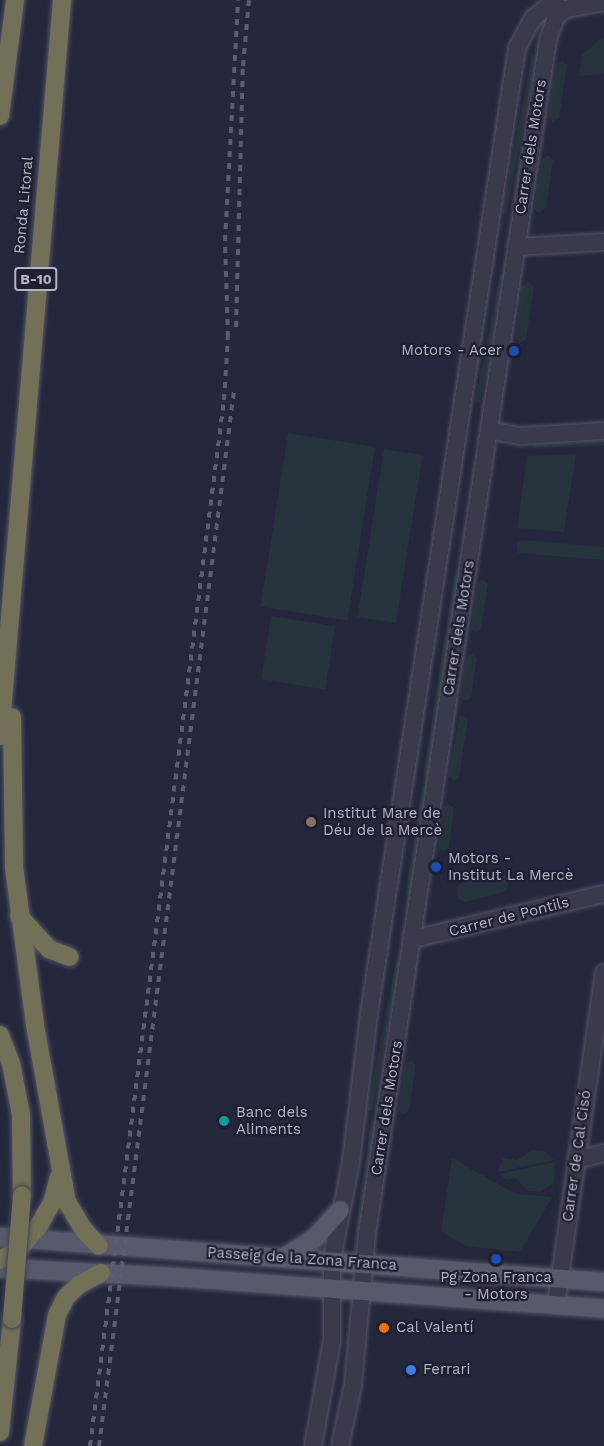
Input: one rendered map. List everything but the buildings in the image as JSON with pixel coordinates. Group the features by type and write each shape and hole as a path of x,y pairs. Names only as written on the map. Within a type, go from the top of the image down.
{"highway":[{"path":"0,116 15,0"},
{"name":"Ronda Litoral","path":"0,736 62,0"},
{"path":"15,559 11,796 18,916 60,1175 72,1215 99,1246"},
{"path":"18,916 49,949 70,957"},
{"path":"0,1035 11,1063 20,1105 22,1195 0,1432"},
{"path":"0,1260 13,1254 47,1214 60,1175"},
{"path":"33,1446 57,1314 66,1297 79,1285 101,1273"}],"main road":[{"path":"285,1257 314,1239 340,1210"},
{"name":"Passeig de la Zona Franca","path":"0,1237 99,1246 332,1259 604,1282"},
{"name":"Passeig de la Zona Franca","path":"0,1268 101,1273 604,1309"}],"street":[{"name":"Carrer dels Motors","path":"317,1422 332,1328 330,1289 332,1259 351,1162 371,1004 517,48 533,18 556,0"},
{"name":"Carrer dels Motors","path":"341,1443 357,1348 363,1263 551,28 566,9 604,2"},
{"path":"516,247 604,242"},
{"path":"489,430 521,436 604,431"},
{"name":"Carrer de Pontils","path":"413,939 604,894"},
{"name":"Carrer de Cal Cisó","path":"556,1305 604,972"},
{"path":"576,1160 604,1153"},
{"path":"313,1446 317,1422 332,1427 341,1443"}],"shaded area":[{"path":"604,36 604,74 579,76 582,55"},
{"path":"532,55 537,56 506,214 501,213"},
{"path":"562,60 567,65 559,118 552,122 548,116 556,64"},
{"path":"548,155 553,160 546,208 539,213 534,209 542,159"},
{"path":"500,274 505,275 480,404 475,403"},
{"path":"528,282 534,287 526,339 520,343 515,338 522,287"},
{"path":"288,433 375,447 347,621 260,607"},
{"path":"604,439 604,446 532,448 534,443"},
{"path":"384,449 423,455 396,623 357,617"},
{"path":"576,454 564,532 517,528 527,456"},
{"path":"524,540 604,547 604,560 518,553 516,542"},
{"path":"454,576 459,576 429,778 423,777"},
{"path":"483,579 488,583 481,629 475,633 471,628 478,582"},
{"path":"271,616 335,626 325,689 261,679"},
{"path":"472,654 477,658 471,698 465,701 460,697 466,657"},
{"path":"460,715 468,719 459,778 454,781 448,777"},
{"path":"422,786 427,787 411,895 405,895"},
{"path":"449,804 454,808 449,848 443,851 438,847 444,807"},
{"path":"501,872 509,879 507,891 466,902 458,899 457,886 466,879"},
{"path":"396,961 401,962 372,1111 367,1110"},
{"path":"411,1060 416,1065 409,1111 403,1115 398,1110 405,1064"},
{"path":"371,1120 377,1121 356,1254 352,1255"},
{"path":"532,1150 544,1151 554,1160 498,1172 503,1158 517,1160"},
{"path":"452,1158 516,1194 552,1197 520,1252 466,1246 441,1231"},
{"path":"555,1162 554,1183 540,1192 528,1191 515,1178 507,1180 499,1174"}],"railway":[{"path":"90,1446 224,400 228,337 225,241 238,0"},
{"path":"236,327 243,66 249,0"},
{"path":"99,1446 234,390"}],"place":[{"name":"Motors - Acer","path":"514,351"},
{"name":"Institut Mare de Déu de la Mercè","path":"311,822"},
{"name":"Motors - Institut La Mercè","path":"436,867"},
{"name":"Banc dels Aliments","path":"224,1121"},
{"name":"Pg Zona Franca - Motors","path":"496,1259"},
{"name":"Cal Valentí","path":"384,1328"},
{"name":"Ferrari","path":"411,1370"}]}
